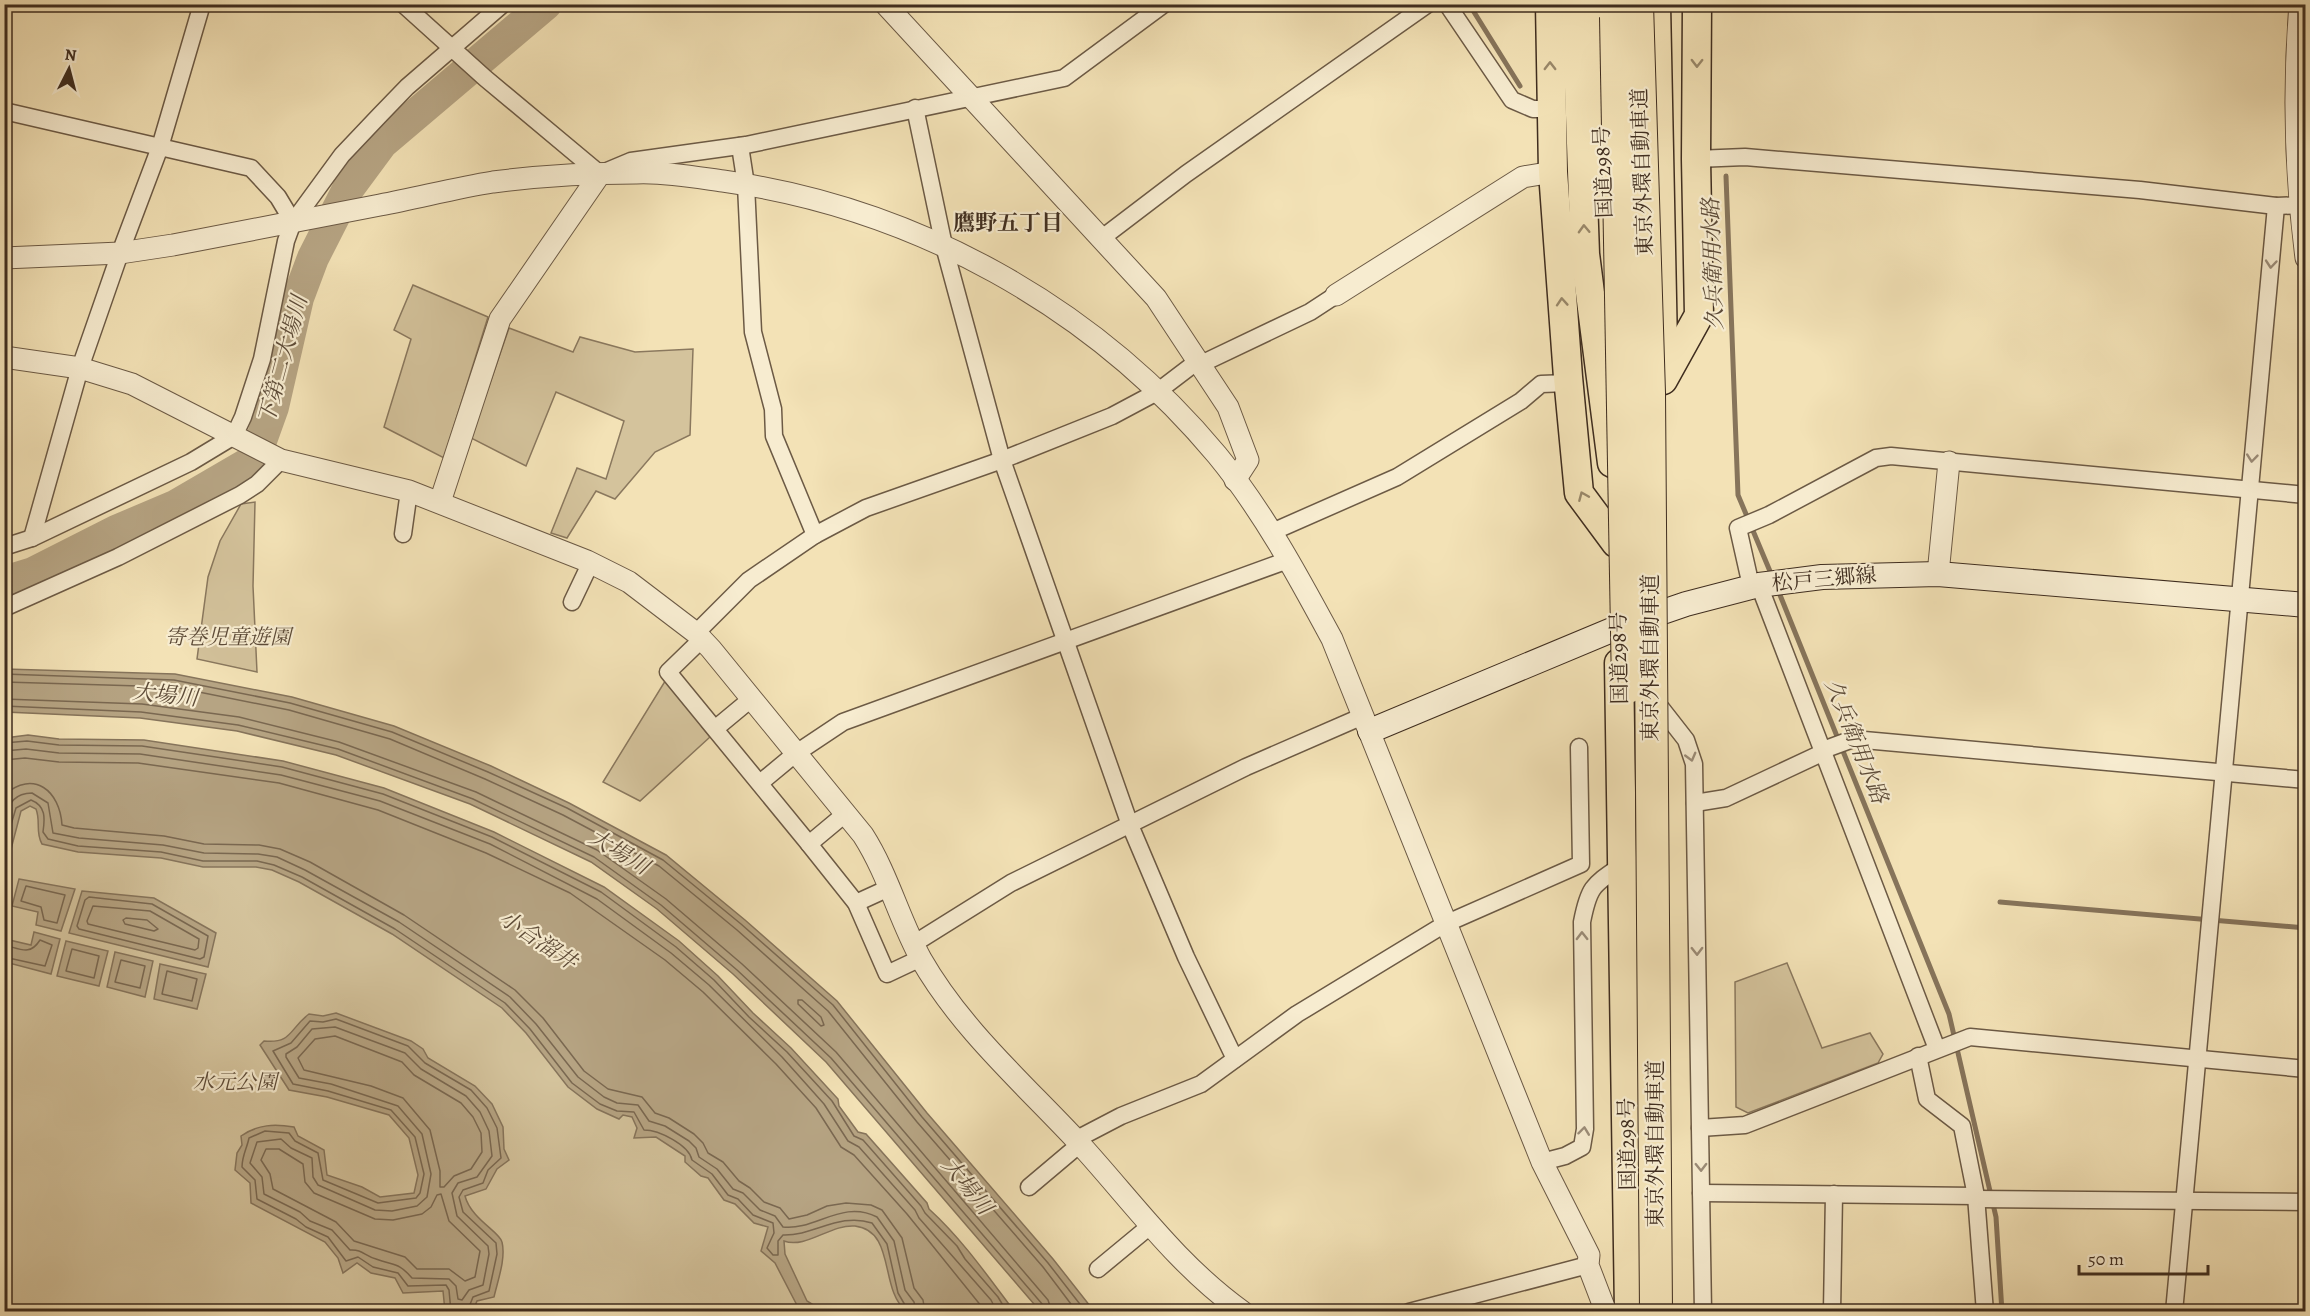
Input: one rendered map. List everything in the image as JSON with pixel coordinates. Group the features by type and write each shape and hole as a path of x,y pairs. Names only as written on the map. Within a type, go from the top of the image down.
{"highway":[{"path":"1550,4 1550,109 1553,172 1568,383 1579,493 1616,543"},
{"path":"1576,4 1585,254 1614,474"},
{"name":"国道298号","path":"1598,4 1619,627 1629,1311"},
{"name":"東京外環自動車道","path":"1615,4 1624,396 1638,1311"},
{"name":"東京外環自動車道","path":"1637,4 1649,393 1656,1311"},
{"name":"国道298号","path":"1656,4 1663,380 1659,471 1661,1088 1665,1311"},
{"name":"国道298号","path":"1661,217 1672,71 1670,4"},
{"path":"1663,380 1699,315 1696,159 1697,4"}],"main road":[{"name":"松戸三郷線","path":"1366,724 1660,612 1755,585 1879,573 1938,574 2306,605"}],"street":[{"path":"32,538 80,368 160,147 202,4"},
{"path":"403,4 485,78 600,174"},
{"path":"4,547 32,538 237,438 262,359 286,240 293,222 349,147 408,87 456,51 503,4"},
{"path":"885,4 1156,298 1228,407 1248,460 1235,480"},
{"path":"440,502 501,319 600,174 631,161 740,146 1064,78 1164,4"},
{"path":"1102,238 1186,174 1428,4"},
{"path":"1447,4 1512,100 1533,109 1550,109"},
{"path":"2300,4 2295,93 2306,258"},
{"path":"915,108 944,246 1002,460 1130,825 1186,957 1235,1059"},
{"path":"4,111 251,168 278,197 293,222"},
{"path":"740,146 746,185 751,318 772,410 774,436 815,535"},
{"path":"1696,159 1745,157 2140,190 2276,206 2302,205"},
{"path":"1366,724 1246,767 1011,883 887,974 856,903 716,728 668,672 749,580 815,535 866,508 1002,460 1112,416 1157,392 1200,362 1310,312 1523,177 1553,172"},
{"path":"4,258 120,253 173,245 493,182 600,174 677,175 746,185 809,198 863,214 944,246 1000,273 1050,305 1099,341 1185,420 1235,480 1272,532 1332,639 1542,1162 1586,1249 1588,1265 1606,1311"},
{"path":"2174,1311 2276,206"},
{"path":"4,357 80,368 132,384 277,457 410,491 591,562 629,582 699,636 863,836 879,861 918,951 947,997 981,1038 1078,1142 1150,1226 1199,1278 1243,1311"},
{"path":"1272,532 1397,477 1521,401 1541,384 1568,383"},
{"path":"1941,1048 1824,751 1755,585 1738,528 1762,518 1876,458 1890,456 2306,495"},
{"path":"4,608 98,566 240,495 257,484 277,457"},
{"path":"1938,574 1948,462"},
{"path":"403,534 410,491"},
{"path":"760,783 795,754 843,722 1065,639 1288,560"},
{"path":"572,602 591,562"},
{"path":"716,728 751,699"},
{"path":"1661,708 1686,740 1692,755 1695,803 1703,1311"},
{"path":"1695,803 1726,798 1848,740 2306,780"},
{"path":"1029,1187 1078,1142 1121,1116 1201,1084 1297,1014 1445,924 1581,864 1579,747"},
{"path":"809,844 845,814"},
{"path":"1542,1162 1565,1156 1582,1147 1586,1129 1582,922 1587,895 1596,884 1623,865"},
{"path":"1566,871 1596,884"},
{"path":"856,903 891,887"},
{"path":"1700,1128 1745,1125 1964,1039 2306,1069"},
{"path":"1918,1056 1927,1099 1962,1126 1976,1198 1985,1311"},
{"path":"1701,1193 1834,1194 2000,1200 2306,1202"},
{"path":"1832,1311 1834,1194"},
{"path":"1098,1269 1150,1226"},
{"path":"1409,1311 1588,1265"}],"green space":[{"path":"413,285 488,317 444,458 384,427 411,339 394,330"},
{"path":"509,328 573,352 580,337 635,352 693,349 690,435 655,452 615,499 596,491 567,538 551,533 577,468 606,479 624,421 556,392 526,466 471,438"},
{"name":"寄巻児童遊園","path":"255,502 253,586 257,672 197,659 208,577 220,541 241,504"},
{"path":"667,678 707,720 702,727 710,737 640,801 603,782"},
{"name":"水元公園","path":"4,797 276,841 864,1217 925,1311 5,1311"},
{"path":"1787,963 1822,1048 1870,1033 1883,1054 1878,1063 1748,1113 1736,1107 1735,982"}],"water":[{"name":"大場川","path":"5,669 175,674 292,697 394,726 491,766 569,803 666,855 745,920 837,1001 927,1113 1053,1259 1094,1311 1040,1311 826,1062 733,974 657,909 591,862 470,804 336,755 237,731 140,718 5,712"},
{"name":"小合溜井","path":"28,735 59,739 144,740 283,761 384,788 494,832 604,887 679,941 791,1048 838,1099 839,1106 858,1132 866,1134 927,1203 929,1209 963,1245 1014,1311 906,1311 892,1289 882,1249 876,1238 868,1230 846,1226 801,1242 784,1241 785,1254 807,1301 823,1311 800,1311 775,1263 761,1251 768,1227 754,1223 735,1204 724,1200 708,1178 701,1176 685,1162 685,1156 656,1137 634,1138 637,1128 632,1117 623,1115 619,1119 597,1109 568,1087 526,1033 502,1008 392,934 299,882 272,870 256,867 203,867 161,858 78,852 42,844 36,809 30,806 21,811 5,872 5,738"},
{"path":"19,879 75,889 61,931 36,925 38,912 12,906"},
{"path":"82,891 154,898 216,933 208,967 69,933"},
{"path":"34,932 60,939 51,974 5,962 5,939 31,945"},
{"path":"66,941 108,951 99,986 57,976"},
{"path":"115,952 153,961 145,997 107,987"},
{"path":"160,964 206,974 197,1009 154,999"},
{"path":"336,1013 411,1041 423,1049 428,1058 475,1086 492,1104 503,1127 504,1149 509,1160 497,1169 486,1189 465,1196 473,1211 500,1238 503,1248 501,1269 494,1297 477,1301 473,1311 445,1311 443,1291 403,1293 395,1278 371,1273 357,1263 343,1273 338,1258 325,1242 251,1203 250,1183 235,1170 237,1153 242,1145 241,1136 260,1127 287,1126 294,1127 298,1136 324,1150 327,1175 362,1187 380,1197 414,1193 418,1175 409,1138 389,1115 327,1097 289,1090 260,1045 264,1041 285,1038 309,1014 323,1016"}],"waterway":[{"name":"下第二大場川","path":"4,582 33,573 116,531 175,506 254,460 273,407 298,298 313,258 348,189 382,143 546,4"},
{"name":"久兵衛用水路","path":"1469,4 1520,86"},
{"name":"久兵衛用水路","path":"1726,176 1738,495 1772,576"},
{"name":"久兵衛用水路","path":"1778,590 1949,1014 1996,1217 2002,1312"},
{"path":"2000,902 2306,928"}],"district":[{"name":"鷹野五丁目","path":"1008,223"}]}
